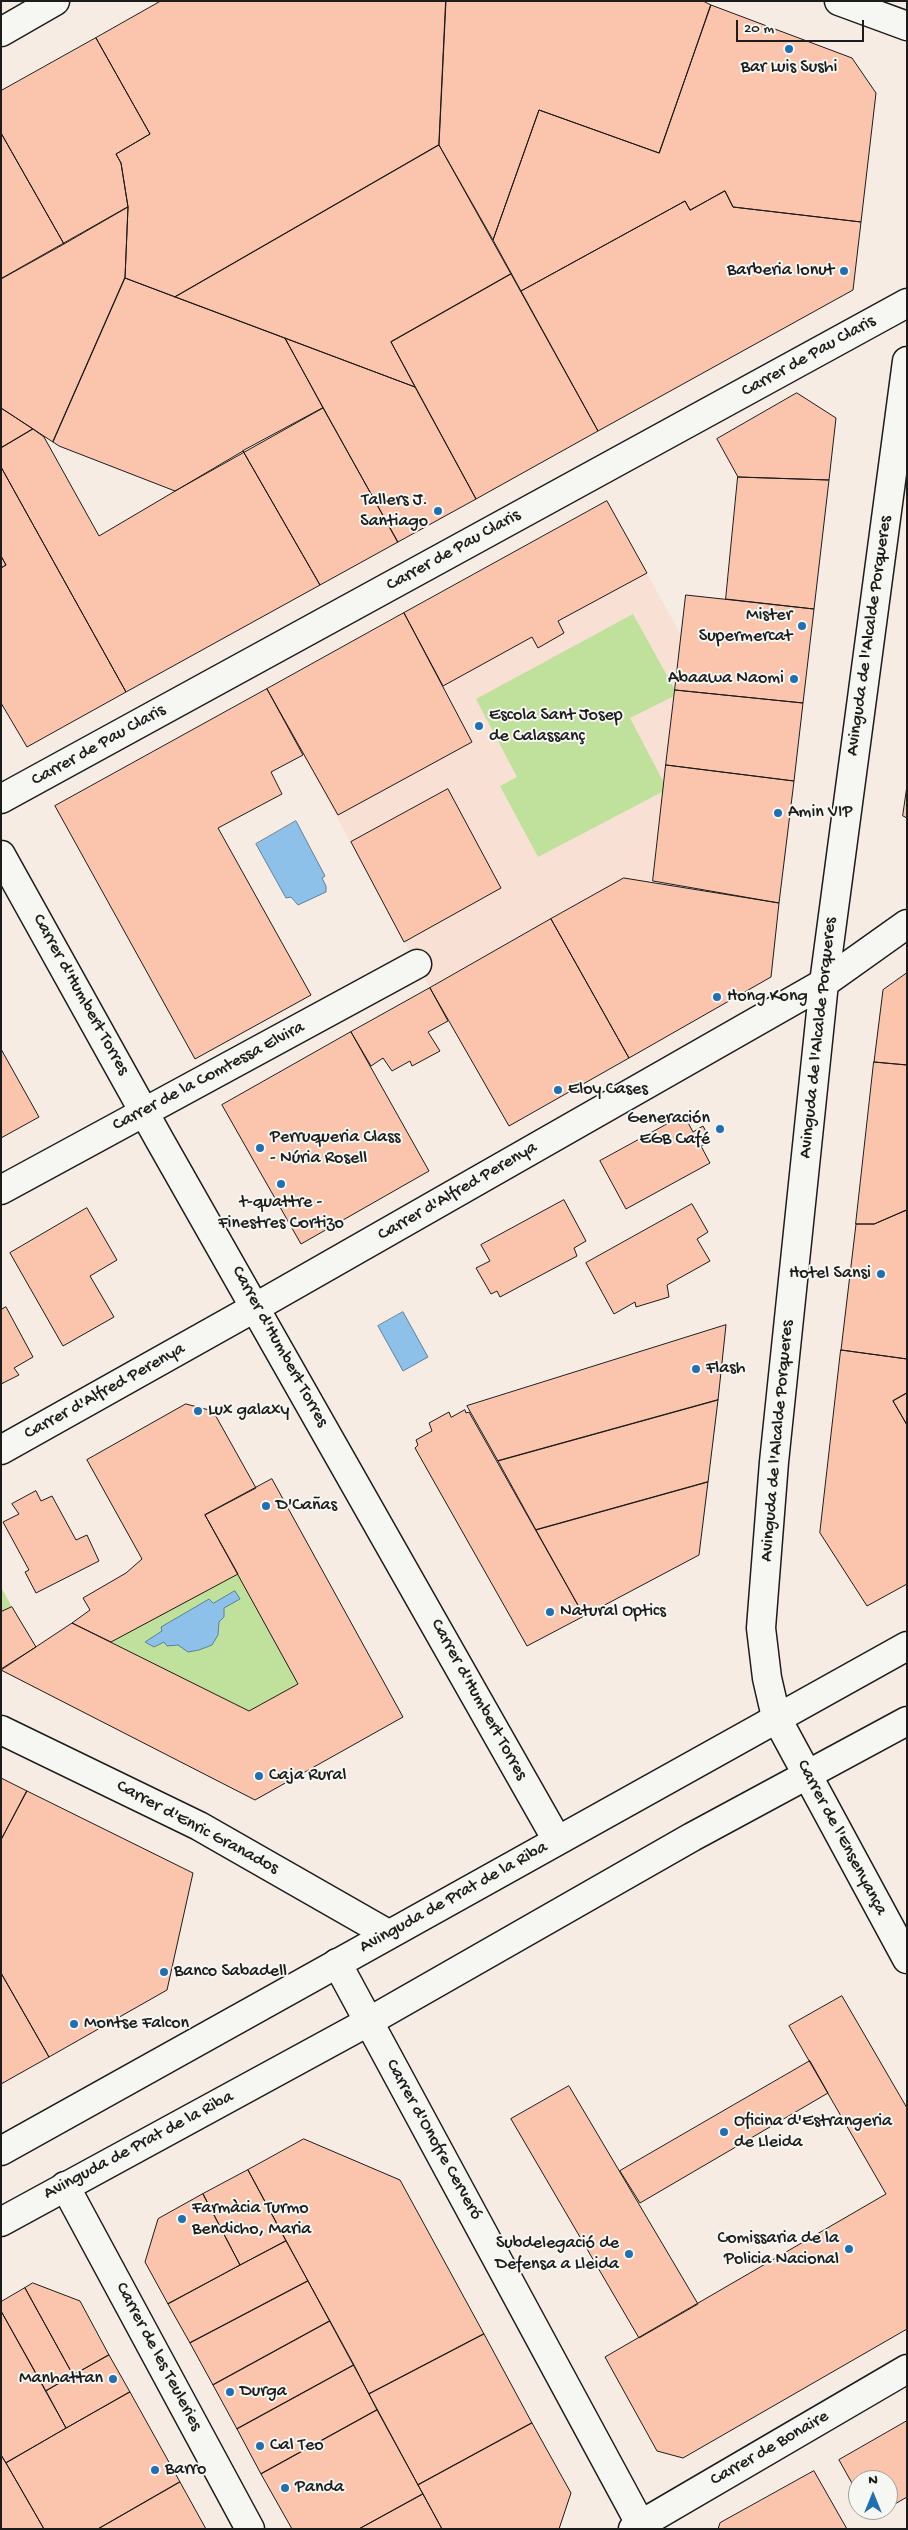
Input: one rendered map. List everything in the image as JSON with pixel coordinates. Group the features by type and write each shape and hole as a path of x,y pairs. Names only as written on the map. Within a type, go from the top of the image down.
{"street":[{"path":"1,32 55,1"},
{"path":"838,1 907,26"},
{"name":"Carrer de Pau Claris","path":"1,799 907,303"},
{"name":"Avinguda de l'Alcalde Porqueres","path":"776,1717 767,1678 761,1628 774,1462 824,983 907,361"},
{"name":"Carrer d'Humbert Torres","path":"1,855 557,1840"},
{"name":"Carrer d'Alfred Perenya","path":"1,1450 824,983 907,924"},
{"name":"Carrer de la Comtessa Elvira","path":"1,1190 145,1110 417,964"},
{"name":"Avinguda de Prat de la Riba","path":"1,2151 776,1717 907,1646"},
{"name":"Carrer de l'Ensenyança","path":"776,1717 907,1958"},
{"name":"Avinguda de Prat de la Riba","path":"1,2222 368,2022 676,1846 907,1721"},
{"name":"Carrer d'Enric Granados","path":"1,1730 199,1826 388,1934"},
{"name":"Carrer d'Onofre Cerveró","path":"337,1963 639,2527"},
{"name":"Carrer de les Teuleries","path":"65,2186 250,2529"},
{"name":"Carrer de Bonaire","path":"639,2527 907,2369"}],"shaded area":[{"name":"Escola Sant Josep de Calassanç","path":"607,501 681,635 653,881 624,878 430,988 267,689"}],"green space":[{"path":"633,614 675,690 674,696 630,718 664,783 664,791 538,857 500,786 517,777 476,699"},
{"path":"186,1404 298,1684 249,1711 72,1623 90,1610 142,1559 87,1460"},
{"path":"1,1587 12,1607 1,1612"}],"water":[{"path":"296,821 325,876 322,878 326,886 326,892 298,905 291,897 286,898 256,844"},
{"path":"403,1312 428,1357 403,1371 378,1326"},
{"path":"235,1591 240,1599 224,1608 224,1617 219,1622 218,1635 212,1645 188,1652 178,1645 167,1646 164,1642 154,1647 145,1642 162,1631 161,1627 209,1599 213,1603"}],"building":[{"path":"161,1 446,1 439,145 175,297 125,278 128,207 121,163 116,154 150,134 96,38"},
{"path":"446,1 703,1 711,5 659,153 539,110 493,240 439,145"},
{"path":"711,5 852,58 876,93 861,222 733,207 725,191 690,210 685,201 521,291 493,240 539,110 659,153"},
{"path":"96,38 150,134 116,154 121,163 128,207 64,244 1,133 1,91"},
{"path":"1,133 64,244 1,279"},
{"path":"439,145 511,274 391,342 415,387 175,297"},
{"path":"725,191 733,207 861,222 853,290 598,431 521,291 685,201 690,210"},
{"path":"128,207 125,278 53,442 1,408 1,279"},
{"path":"511,274 598,431 476,499 391,342"},
{"path":"125,278 285,338 323,408 175,491 59,446 53,442"},
{"path":"285,338 415,387 476,499 398,542"},
{"path":"797,393 836,418 829,480 738,477 717,439"},
{"path":"1,408 33,429 1,448"},
{"path":"323,408 398,542 320,585 243,451"},
{"path":"33,429 44,437 99,536 243,451 320,585 126,692 1,467 1,448"},
{"path":"1,467 126,692 27,747 1,703 1,568 6,565 1,556"},
{"path":"738,477 829,480 814,609 726,599"},
{"path":"607,501 647,573 558,621 564,633 538,648 532,637 443,686 404,613"},
{"path":"1,556 6,565 1,568"},
{"path":"686,595 814,609 803,703 675,690"},
{"path":"404,613 472,742 338,815 267,689"},
{"path":"267,689 303,755 271,772 282,794 218,828 311,995 195,1059 55,806"},
{"path":"675,690 803,703 794,781 666,765"},
{"path":"666,765 794,781 779,903 653,881"},
{"path":"907,786 907,818 903,816"},
{"path":"448,789 501,888 404,942 351,842"},
{"path":"624,878 779,903 771,977 629,1058 551,919"},
{"path":"551,919 629,1058 509,1126 430,988"},
{"path":"907,973 907,1065 874,1062 883,990"},
{"path":"430,988 448,1021 428,1032 440,1051 412,1066 410,1061 392,1071 383,1058 371,1066 351,1032"},
{"path":"351,1032 429,1171 301,1244 222,1105"},
{"path":"1,1049 39,1117 1,1138"},
{"path":"874,1062 907,1065 907,1210 874,1224 856,1224"},
{"path":"684,1115 693,1132 703,1126 711,1141 701,1146 710,1163 626,1209 600,1161"},
{"path":"564,1200 586,1241 574,1248 577,1256 500,1297 497,1291 491,1294 476,1268 490,1261 481,1245"},
{"path":"692,1204 708,1232 697,1239 710,1261 667,1285 669,1297 636,1307 635,1302 614,1314 586,1263"},
{"path":"87,1208 117,1260 90,1276 114,1317 63,1346 10,1253"},
{"path":"907,1210 907,1359 841,1350 856,1224 874,1224"},
{"path":"6,1307 33,1357 14,1368 19,1375 1,1384 1,1310"},
{"path":"726,1325 718,1400 498,1461 467,1406"},
{"path":"841,1350 907,1359 907,1393 893,1401 907,1425 907,1584 867,1606 820,1533"},
{"path":"907,1393 907,1425 893,1401"},
{"path":"718,1400 708,1482 536,1530 498,1461"},
{"path":"186,1404 213,1411 256,1488 205,1515 238,1574 111,1642 72,1623 90,1610 83,1598 126,1573 142,1559 87,1460"},
{"path":"465,1410 466,1413 469,1412 584,1616 527,1646 415,1448 418,1445 416,1440 432,1431 429,1423 449,1412 451,1417"},
{"path":"272,1479 403,1717 255,1800 1,1670 72,1623 249,1711 298,1684 205,1515"},
{"path":"708,1482 699,1555 584,1616 536,1530"},
{"path":"36,1491 41,1501 52,1496 76,1540 87,1535 99,1561 36,1593 25,1572 29,1570 3,1522 19,1514 12,1504"},
{"path":"12,1607 36,1647 1,1669 1,1612"},
{"path":"1,1778 27,1791 1,1840"},
{"path":"27,1791 193,1873 167,1990 49,2057 1,1973 1,1840"},
{"path":"1,1973 49,2057 1,2084"},
{"name":"Comissaria de la Policia Nacional","path":"842,1996 907,2108 907,2329 683,2458 657,2451 605,2357 886,2194 789,2026"},
{"name":"Oficina d'Estrangeria de Lleida","path":"810,2061 828,2093 640,2203 620,2171"},
{"name":"Subdelegació de Defensa a Lleida","path":"569,2086 698,2304 639,2338 511,2119"},
{"path":"304,2139 400,2180 484,2334 369,2394 248,2170"},
{"path":"248,2170 286,2241 240,2265 203,2194"},
{"path":"203,2194 240,2265 168,2304 145,2262 158,2219"},
{"path":"286,2241 308,2281 190,2343 168,2304"},
{"path":"308,2281 330,2321 213,2385 190,2343"},
{"path":"33,2283 80,2301 109,2355 73,2375 25,2288"},
{"path":"25,2288 73,2375 46,2391 1,2311 1,2302"},
{"path":"1,2311 66,2428 6,2463 1,2455"},
{"path":"330,2321 354,2365 237,2429 213,2385"},
{"path":"484,2334 532,2423 418,2485 369,2394"},
{"path":"109,2355 130,2392 66,2428 46,2391"},
{"path":"354,2365 377,2410 261,2474 237,2429"},
{"path":"130,2392 180,2482 98,2529 44,2529 6,2463"},
{"path":"377,2410 423,2494 359,2529 292,2529 261,2474"},
{"path":"907,2421 907,2497 898,2502 898,2470 848,2470 848,2476 839,2460"},
{"path":"532,2423 571,2493 559,2529 442,2529 418,2485"},
{"path":"1,2455 6,2463 44,2529 1,2529"},
{"path":"814,2471 847,2529 718,2529 720,2523"},
{"path":"180,2482 206,2529 98,2529"},
{"path":"423,2494 442,2529 359,2529"}],"place":[{"name":"Bar Luis Sushi","path":"789,49"},
{"name":"Barberia Ionut","path":"844,271"},
{"name":"Tallers J. Santiago","path":"438,511"},
{"name":"Mister Supermercat","path":"802,626"},
{"name":"Abaawa Naomi","path":"794,679"},
{"name":"Escola Sant Josep de Calassanç","path":"479,726"},
{"name":"Amin VIP","path":"778,813"},
{"name":"Hong Kong","path":"717,997"},
{"name":"Eloy Cases","path":"558,1090"},
{"name":"Generación EGB Café","path":"720,1129"},
{"name":"Perruqueria Class - Núria Rosell","path":"260,1148"},
{"name":"t-quattre - Finestres Cortizo","path":"281,1184"},
{"name":"Hotel Sansi","path":"881,1274"},
{"name":"Flash","path":"696,1369"},
{"name":"Lux galaxy","path":"198,1411"},
{"name":"D'Cañas","path":"266,1506"},
{"name":"Natural Optics","path":"550,1612"},
{"name":"Caja Rural","path":"259,1776"},
{"name":"Banco Sabadell","path":"164,1972"},
{"name":"Montse Falcon","path":"74,2024"},
{"name":"Oficina d'Estrangeria de Lleida","path":"724,2132"},
{"name":"Farmàcia Turmo Bendicho, Maria","path":"182,2219"},
{"name":"Comissaria de la Policia Nacional","path":"849,2249"},
{"name":"Subdelegació de Defensa a Lleida","path":"629,2254"},
{"name":"Manhattan","path":"113,2379"},
{"name":"Durga","path":"230,2392"},
{"name":"Cal Teo","path":"260,2446"},
{"name":"Barro","path":"155,2470"},
{"name":"Panda","path":"285,2488"}]}
